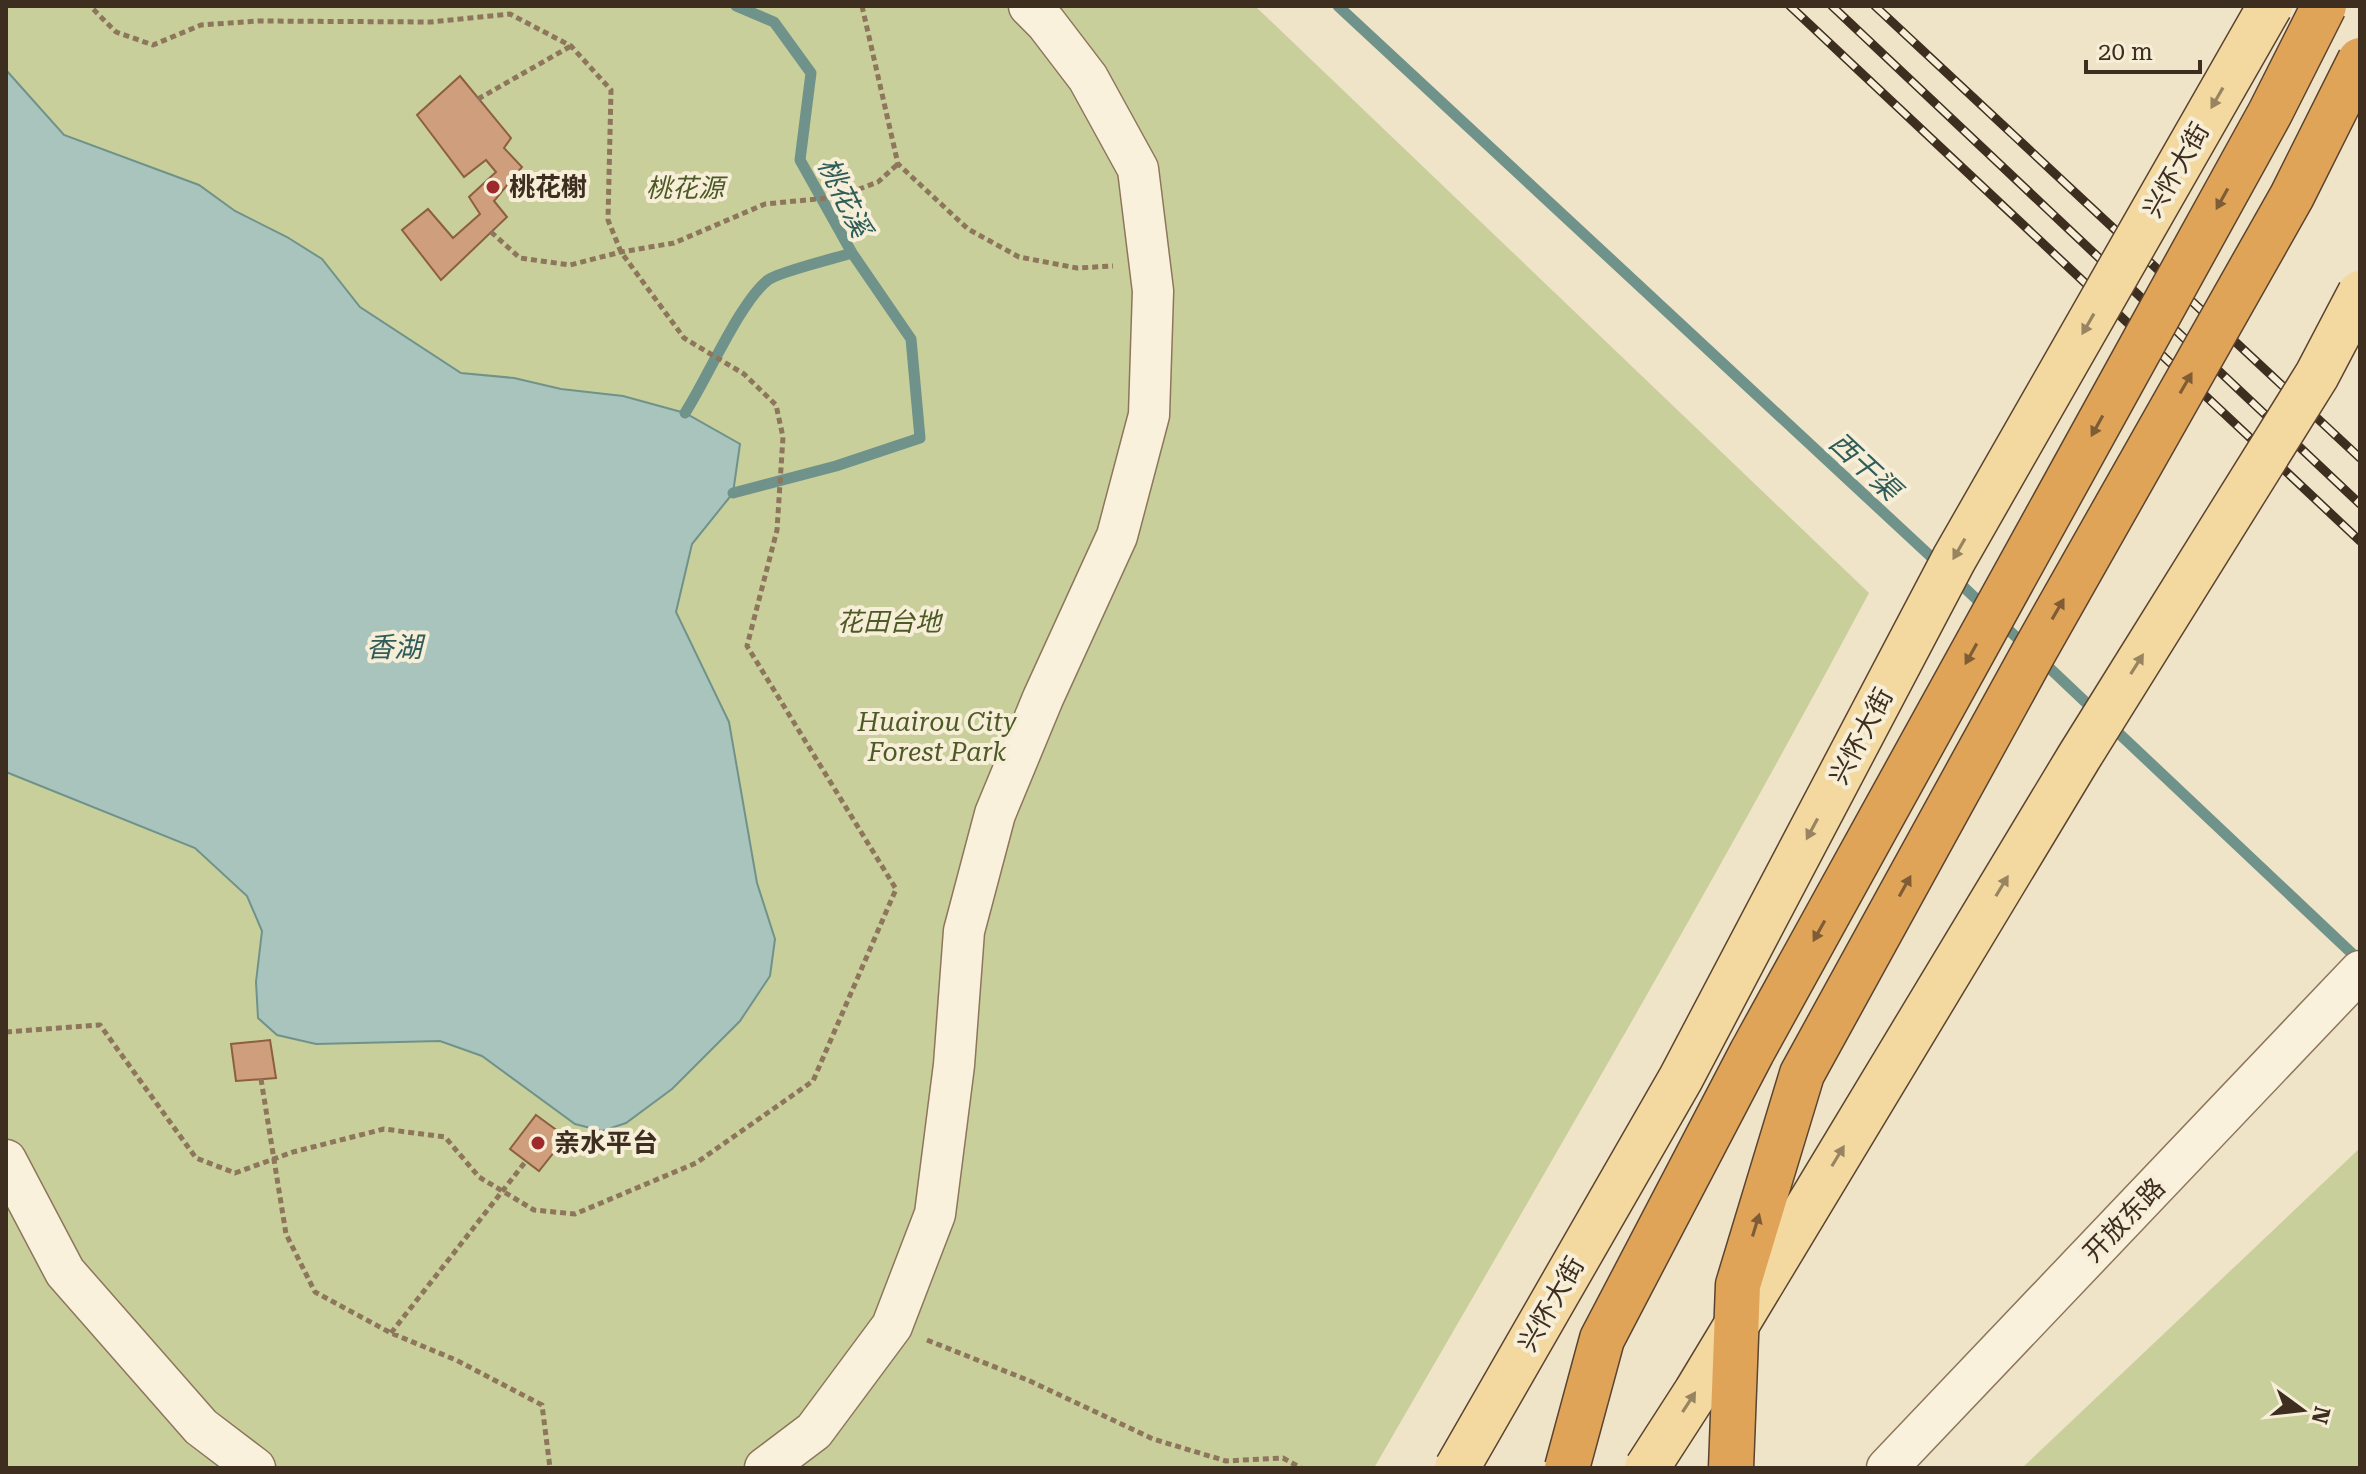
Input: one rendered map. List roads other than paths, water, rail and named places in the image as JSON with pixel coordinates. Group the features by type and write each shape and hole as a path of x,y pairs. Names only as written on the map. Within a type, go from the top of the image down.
{"highway":[{"path":"1567,1468 1602,1339 1609,1325 1752,1052 2270,113 2324,6"},
{"path":"1731,1468 1738,1285 1802,1074 2034,652 2292,196 2360,60"}],"main road":[{"name":"兴怀大街","path":"1457,1468 1681,1078 1954,559 2270,6"},
{"path":"1647,1468 2079,757 2317,375 2360,293"}],"street":[{"path":"765,1468 814,1431 892,1326 935,1214 954,1065 964,931 995,814 1043,698 1117,536 1149,415 1153,291 1138,169 1088,78 1029,6"},
{"name":"开放东路","path":"1887,1468 2360,971"},
{"path":"6,1160 65,1272 201,1427 255,1468"}],"water":[{"name":"香湖","path":"6,70 64,135 199,185 235,211 287,237 322,259 360,307 461,373 514,378 561,389 623,396 685,413 740,444 733,493 692,544 676,612 729,722 757,883 775,939 770,976 740,1021 672,1089 626,1123 602,1131 575,1124 482,1056 440,1041 316,1044 277,1035 258,1018 256,982 262,931 247,896 195,848 6,772"}],"waterway":[{"name":"桃花溪","path":"685,413 735,322 768,280 852,253 800,160 811,73 774,22 736,6"},
{"name":"西干渠","path":"1338,6 1940,565"},
{"path":"733,493 836,466 920,438 911,339 852,253"},
{"name":"西干渠","path":"1953,577 1987,609"},
{"name":"西干渠","path":"1999,621 2028,648"},
{"name":"西干渠","path":"2040,659 2097,713"},
{"name":"西干渠","path":"2110,725 2360,961"}],"railway":[{"path":"1790,6 2360,541"},
{"path":"1832,6 2360,504"},
{"path":"1875,6 2360,458"}],"place":[{"name":"桃花榭","path":"493,187"},
{"name":"亲水平台","path":"538,1143"}],"park label":[{"name":"桃花源","path":"685,188"},
{"name":"花田台地","path":"889,622"},
{"name":"Huairou City Forest Park","path":"937,737"}]}
